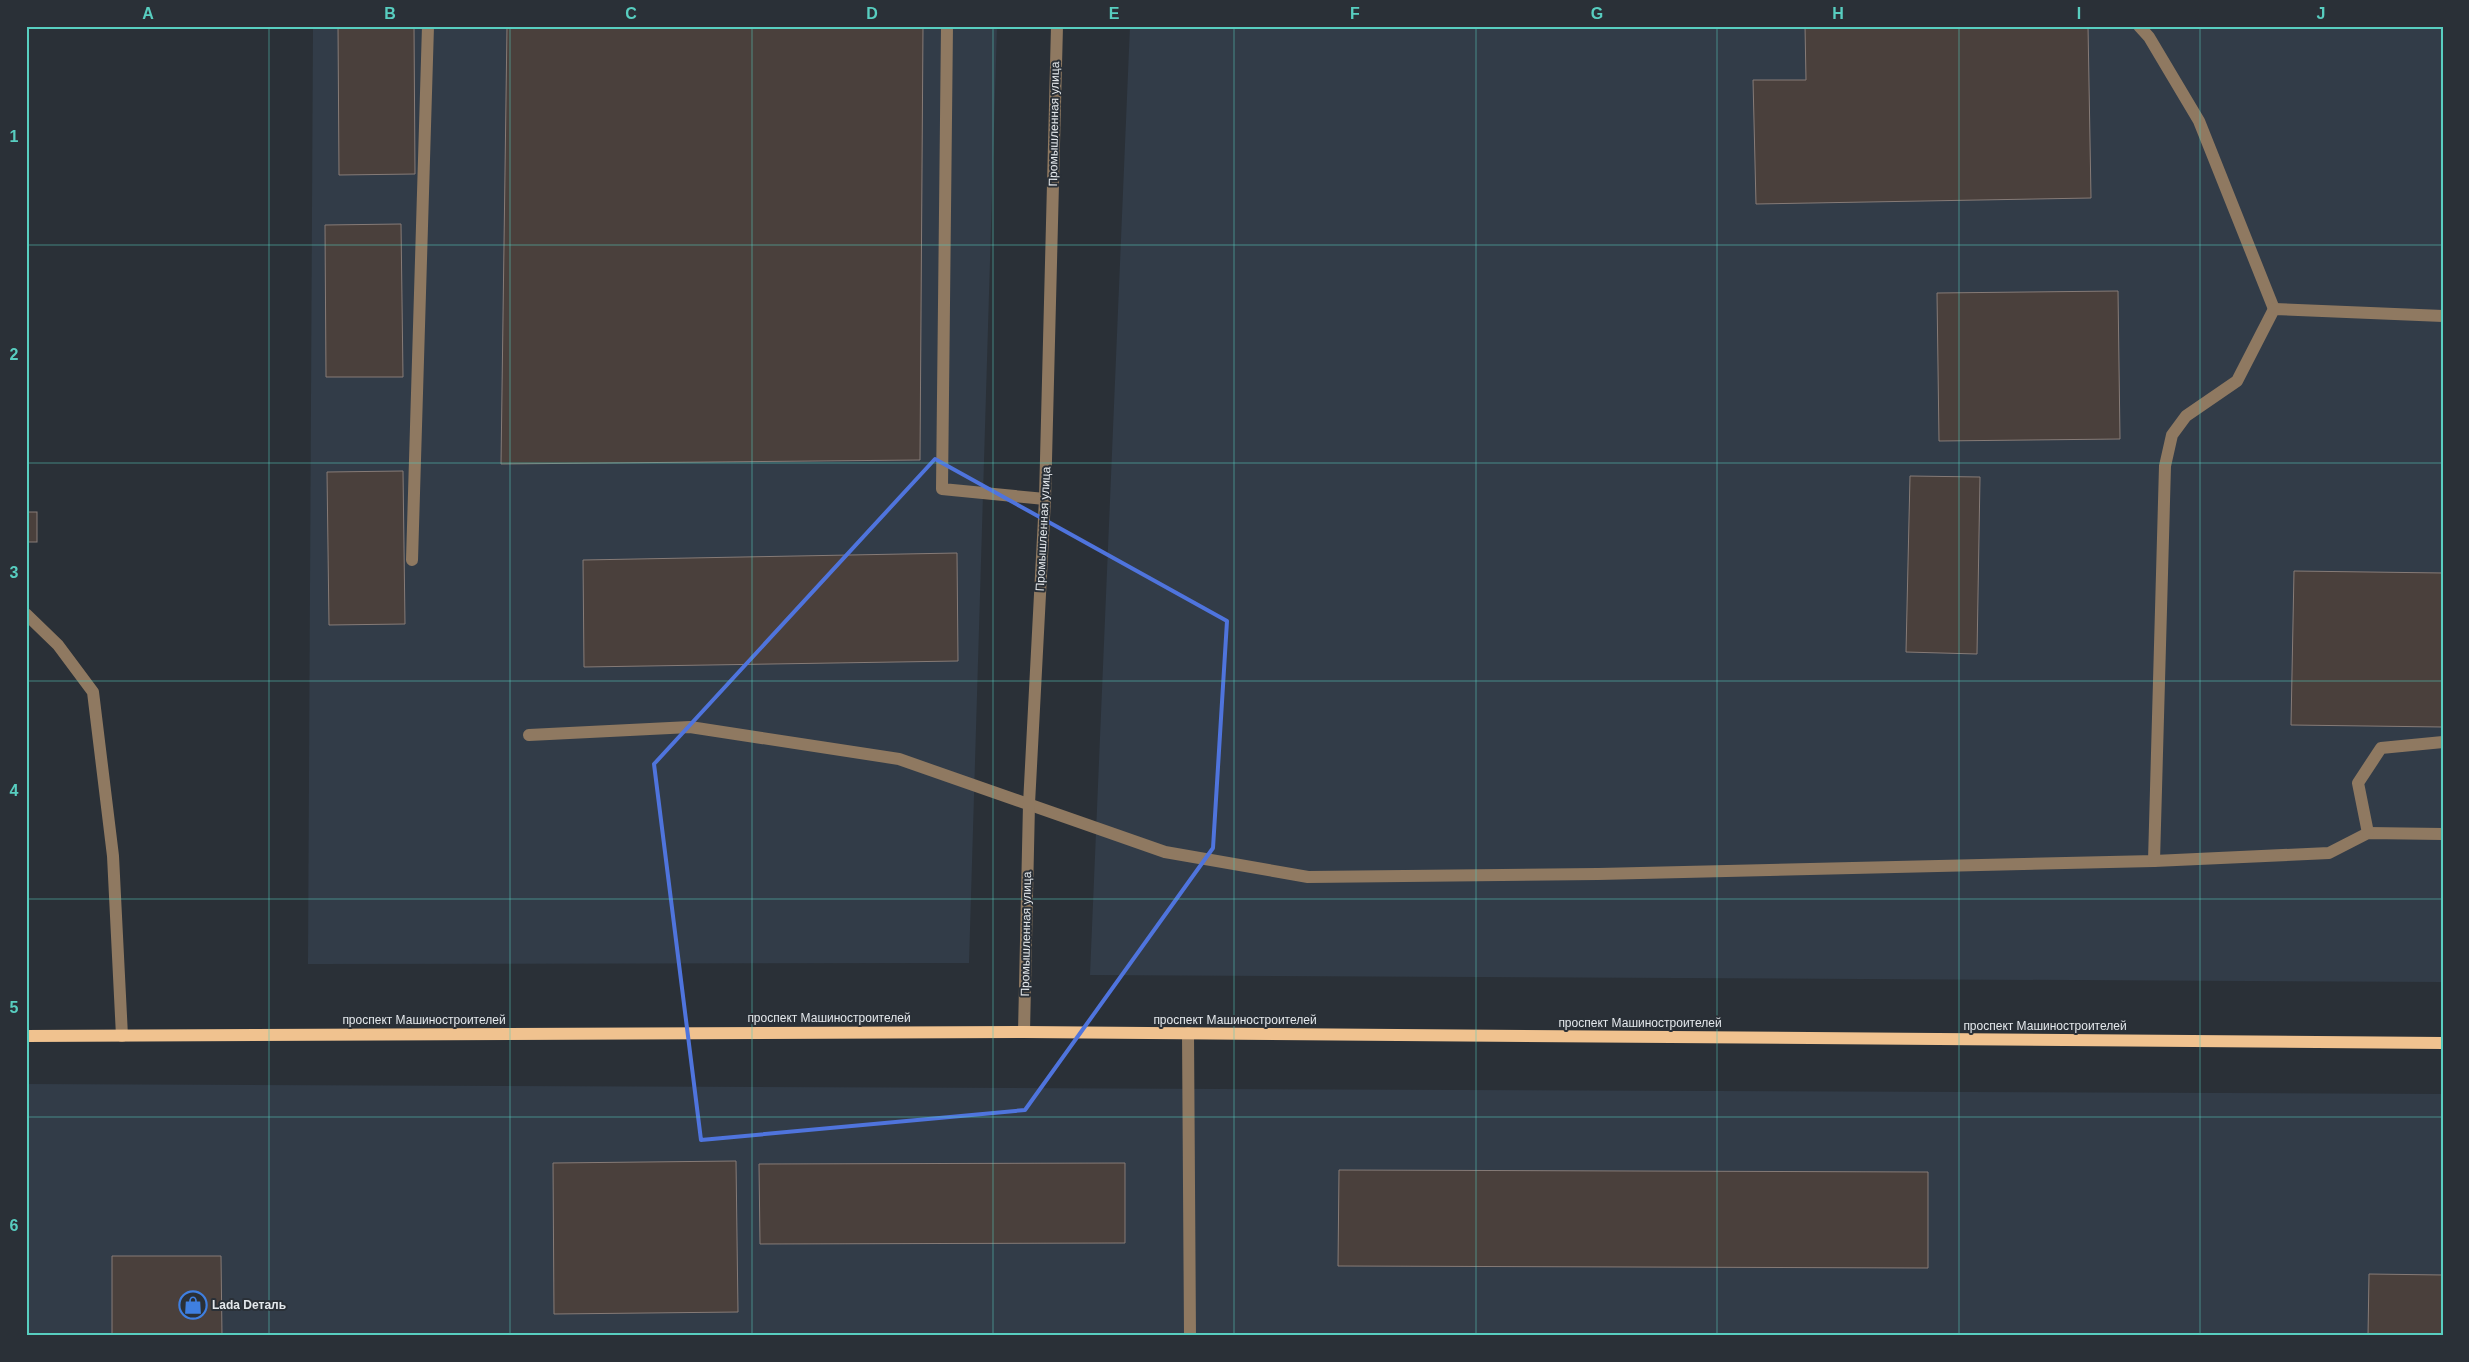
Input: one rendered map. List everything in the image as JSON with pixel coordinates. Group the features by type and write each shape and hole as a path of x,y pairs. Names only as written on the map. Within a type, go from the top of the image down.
{"main road":[{"name":"проспект Машиностроителей","path":"26,1036 1024,1032 2443,1043"}],"street":[{"path":"412,560 428,26"},
{"path":"947,26 942,489 1045,499"},
{"name":"Промышленная улица","path":"1024,1032 1029,804 1045,499 1057,26"},
{"path":"2140,26 2149,37 2199,122 2274,309 2237,381 2186,416 2172,435 2165,466 2154,861"},
{"path":"2274,309 2443,316"},
{"path":"26,614 58,645 93,692 113,856 122,1036"},
{"path":"529,735 690,727 899,759 1165,852 1308,877 1598,874 2154,861 2329,853 2368,833 2443,834"},
{"path":"2368,833 2358,783 2381,748 2443,742"},
{"path":"1188,1034 1190,1336"}],"highlighted area":[{"path":"935,459 1227,621 1213,848 1025,1110 701,1140 654,764"}],"shaded area":[{"path":"313,26 997,26 969,963 308,964"},
{"path":"1130,26 2443,26 2443,982 1090,975"},
{"path":"26,1084 2443,1094 2443,1336 26,1336"}],"building":[{"path":"338,26 414,26 415,174 339,175"},
{"path":"507,26 923,26 920,460 501,464"},
{"path":"1805,26 2088,26 2091,198 1756,204 1753,80 1806,80"},
{"path":"401,224 403,377 326,377 325,225"},
{"path":"2118,291 2120,439 1939,441 1937,293"},
{"path":"403,471 405,624 329,625 327,472"},
{"path":"1910,476 1980,477 1977,654 1906,652"},
{"path":"26,512 37,512 37,542 26,542"},
{"path":"957,553 958,661 584,667 583,560"},
{"path":"2294,571 2443,573 2443,727 2291,725"},
{"path":"736,1161 738,1312 554,1314 553,1163"},
{"path":"1125,1163 1125,1243 760,1244 759,1164"},
{"path":"1339,1170 1928,1172 1928,1268 1338,1266"},
{"path":"112,1256 221,1256 222,1336 112,1336"},
{"path":"2369,1274 2443,1275 2443,1336 2368,1336"}],"place":[{"name":"Lada Dеталь","path":"193,1305"}]}
